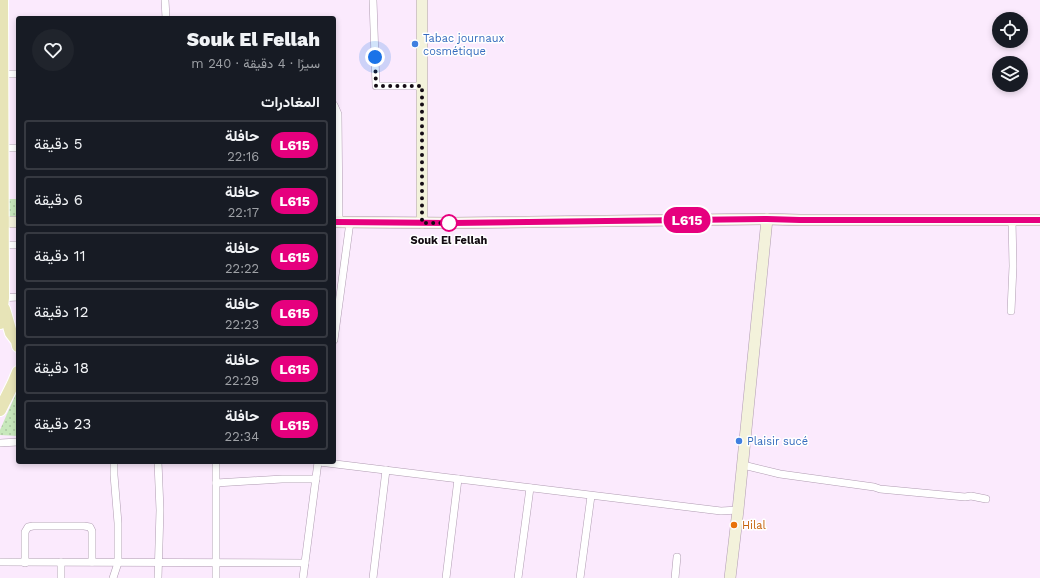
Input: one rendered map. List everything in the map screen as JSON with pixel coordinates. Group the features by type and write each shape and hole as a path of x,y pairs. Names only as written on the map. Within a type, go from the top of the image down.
{"main road":[{"path":"0,323 2,300 3,222 1,74 2,0"},
{"path":"422,0 422,223"},
{"path":"730,578 743,465 767,219"},
{"path":"341,222 422,223 767,219 1040,220"},
{"path":"3,222 16,222"},
{"path":"2,300 6,332 16,340"},
{"path":"1,407 16,377"}],"street":[{"path":"165,0 166,16"},
{"path":"373,0 376,86 422,86"},
{"path":"1,74 16,74"},
{"path":"336,110 338,114 341,222 336,311"},
{"path":"2,148 16,148"},
{"path":"1012,220 1012,311"},
{"path":"2,245 16,245"},
{"path":"2,300 16,298"},
{"path":"0,442 16,442"},
{"path":"113,578 118,562 118,524 114,464"},
{"path":"158,464 160,510 158,578"},
{"path":"216,464 216,578"},
{"path":"303,578 319,464"},
{"path":"336,464 720,511 738,510"},
{"path":"743,465 780,474 880,489 965,497 971,496 986,499"},
{"path":"373,578 386,470"},
{"path":"216,483 282,478 316,480"},
{"path":"446,578 458,479"},
{"path":"518,578 530,488"},
{"path":"580,578 591,496"},
{"path":"25,562 25,532 28,527 84,526 90,527 92,531 92,562"},
{"path":"675,578 677,557"},
{"path":"0,562 305,563"},
{"path":"60,562 61,578"}],"green space":[{"path":"6,199 16,199 16,218 6,218"},
{"path":"16,394 16,436 0,435 0,430"}],"bus line":[{"name":"L615","path":"336,222 452,223 767,219 1040,220"}],"place":[{"name":"Tabac journaux cosmétique","path":"415,44"},
{"name":"Souk El Fellah","path":"449,223"},
{"name":"Plaisir sucé","path":"739,441"},
{"name":"Hilal","path":"734,525"}],"route":[{"path":"375,57 376,86 422,86 422,223 452,223 449,223"}]}
